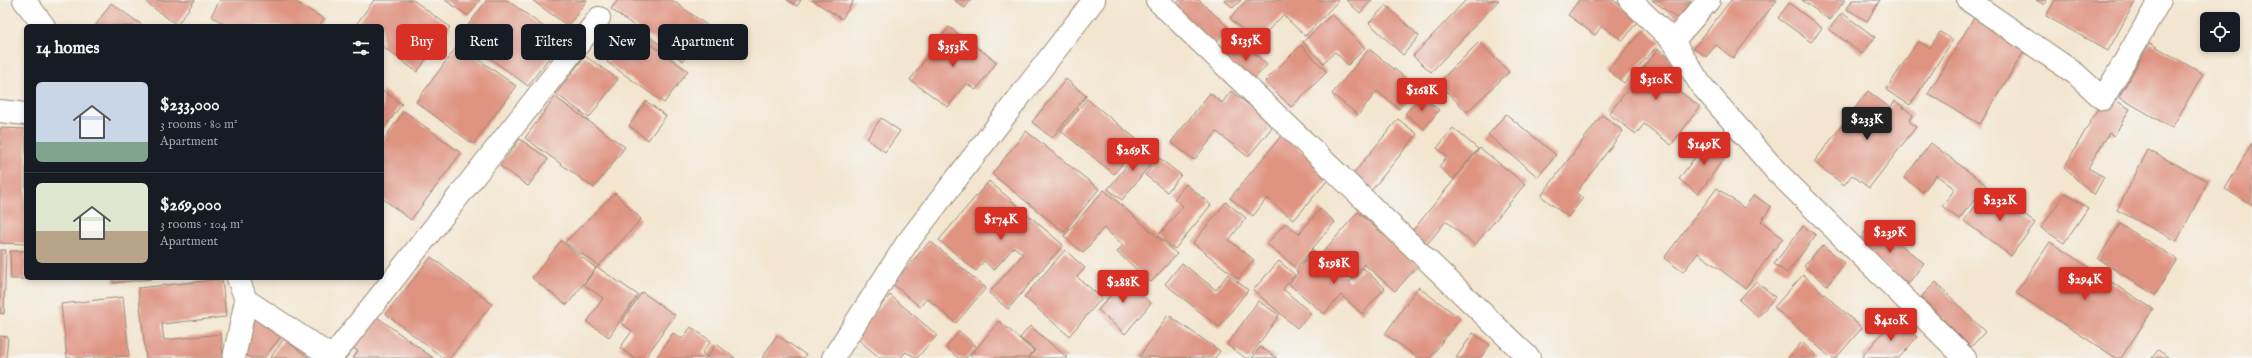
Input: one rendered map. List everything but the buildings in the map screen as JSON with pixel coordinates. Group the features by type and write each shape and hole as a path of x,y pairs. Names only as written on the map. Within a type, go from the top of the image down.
{"street":[{"path":"24,0 42,24"},
{"path":"833,358 907,243 1094,0"},
{"path":"1157,0 1530,358"},
{"path":"1630,0 1673,41 1701,85 1776,171 1965,358"},
{"path":"1673,41 1709,0"},
{"path":"1968,0 2076,74 2103,99 2160,0"},
{"path":"246,300 332,357 599,18"},
{"path":"0,111 24,114"},
{"path":"234,358 246,300 239,280"}]}
